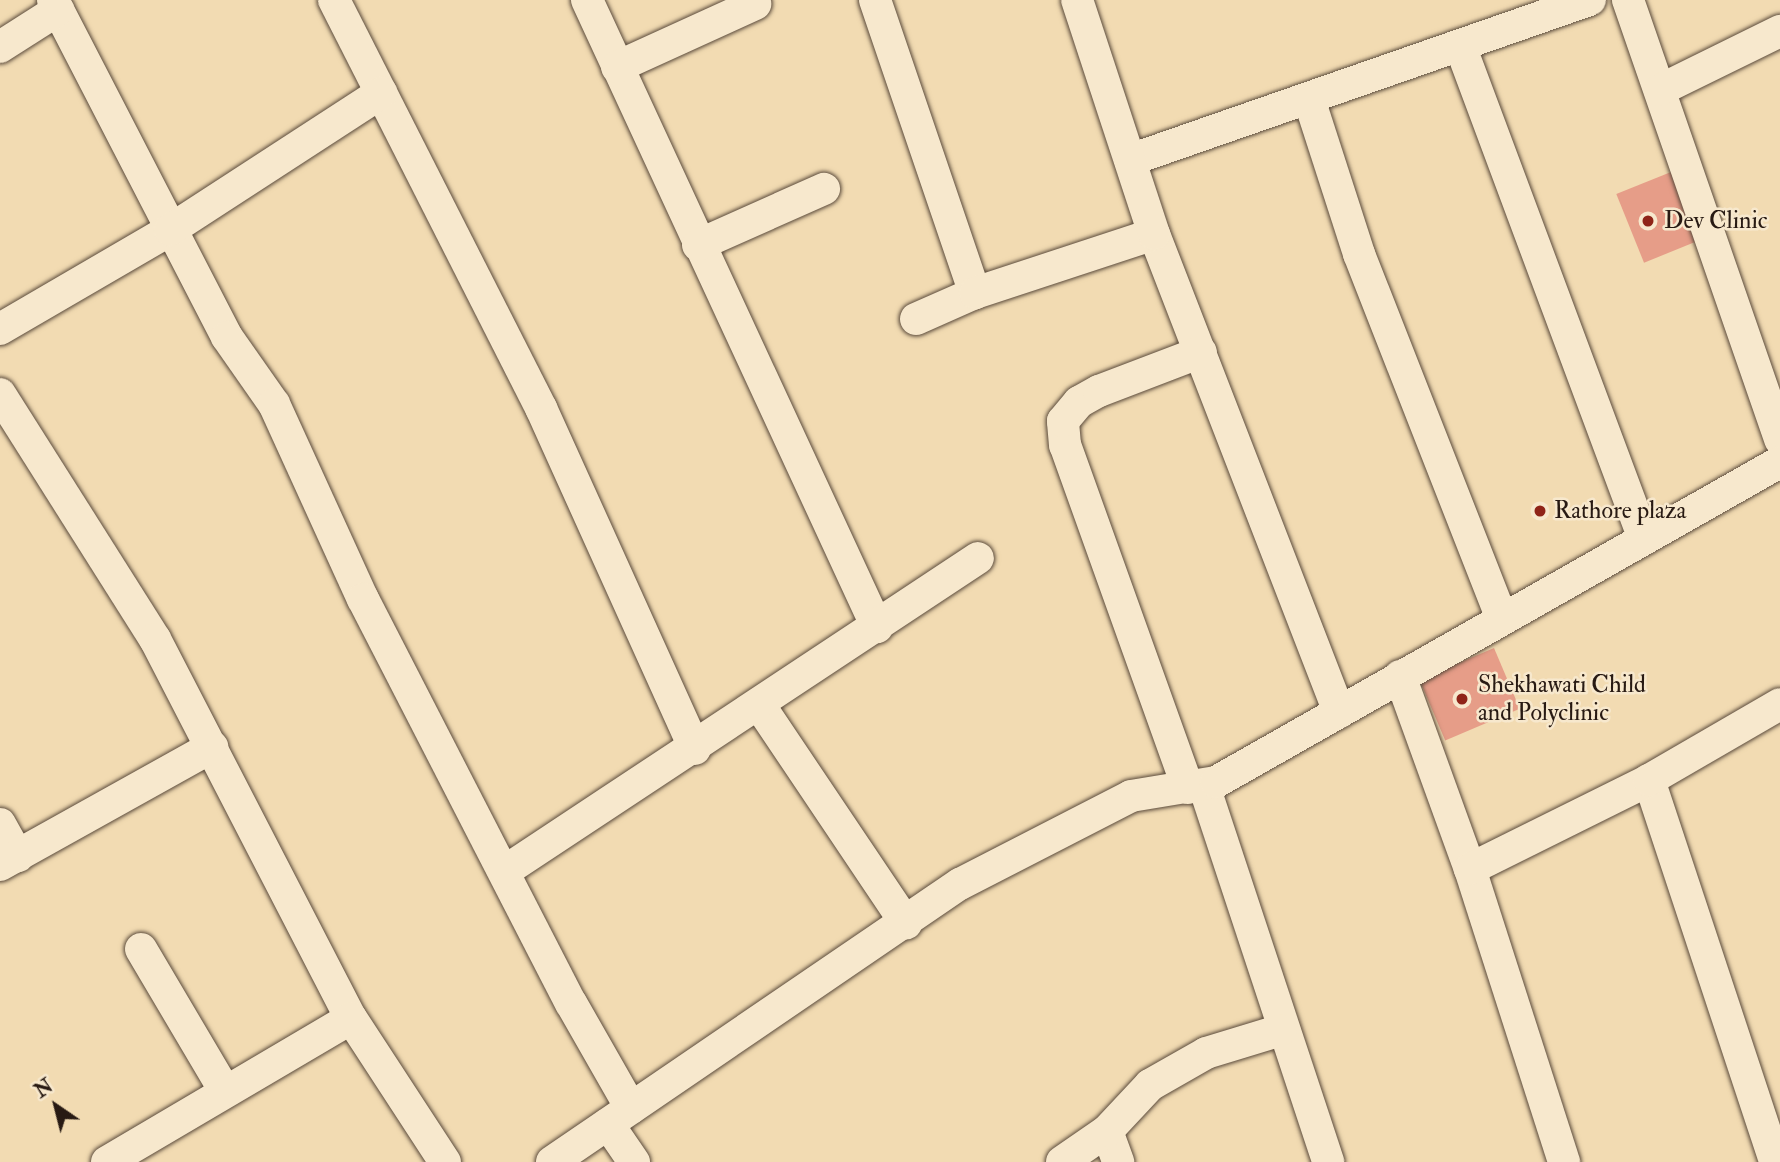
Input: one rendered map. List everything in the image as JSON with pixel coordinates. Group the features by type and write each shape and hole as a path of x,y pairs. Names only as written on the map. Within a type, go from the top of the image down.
{"street":[{"path":"334,0 541,408 695,749"},
{"path":"587,0 698,245 877,627"},
{"path":"875,0 975,293"},
{"path":"1077,0 1154,234 1339,712"},
{"path":"1130,160 1590,0"},
{"path":"1628,0 1780,439"},
{"path":"617,67 755,4"},
{"path":"0,47 55,5 227,337 274,404 363,599 505,871 619,1116 634,1162"},
{"path":"1660,90 1780,31"},
{"path":"1461,47 1644,539"},
{"path":"0,329 170,230 381,93"},
{"path":"1309,99 1359,254 1502,618"},
{"path":"698,245 824,189"},
{"path":"916,320 975,293 1154,234"},
{"path":"1201,352 1099,391 1079,402 1063,421 1065,445 1196,787 1328,1162"},
{"path":"0,394 155,639 351,1018 445,1162"},
{"path":"552,1162 960,884 1131,796 1196,787 1339,712 1780,462"},
{"path":"505,871 760,706 978,558"},
{"path":"1400,676 1470,869 1564,1162"},
{"path":"1470,869 1649,780 1780,704"},
{"path":"760,706 906,923"},
{"path":"0,824 9,860 212,747"},
{"path":"1649,780 1775,1162"},
{"path":"141,949 225,1091"},
{"path":"107,1162 351,1018"},
{"path":"1062,1162 1107,1131 1150,1085 1206,1054 1281,1030"},
{"path":"1107,1131 1118,1162"}],"building":[{"path":"1671,172 1699,241 1644,263 1616,194"},
{"path":"1494,648 1520,709 1445,740 1419,680"}],"place":[{"name":"Dev Clinic","path":"1648,221"},
{"name":"Rathore plaza","path":"1540,511"},
{"name":"Shekhawati Child and Polyclinic","path":"1462,699"}]}
